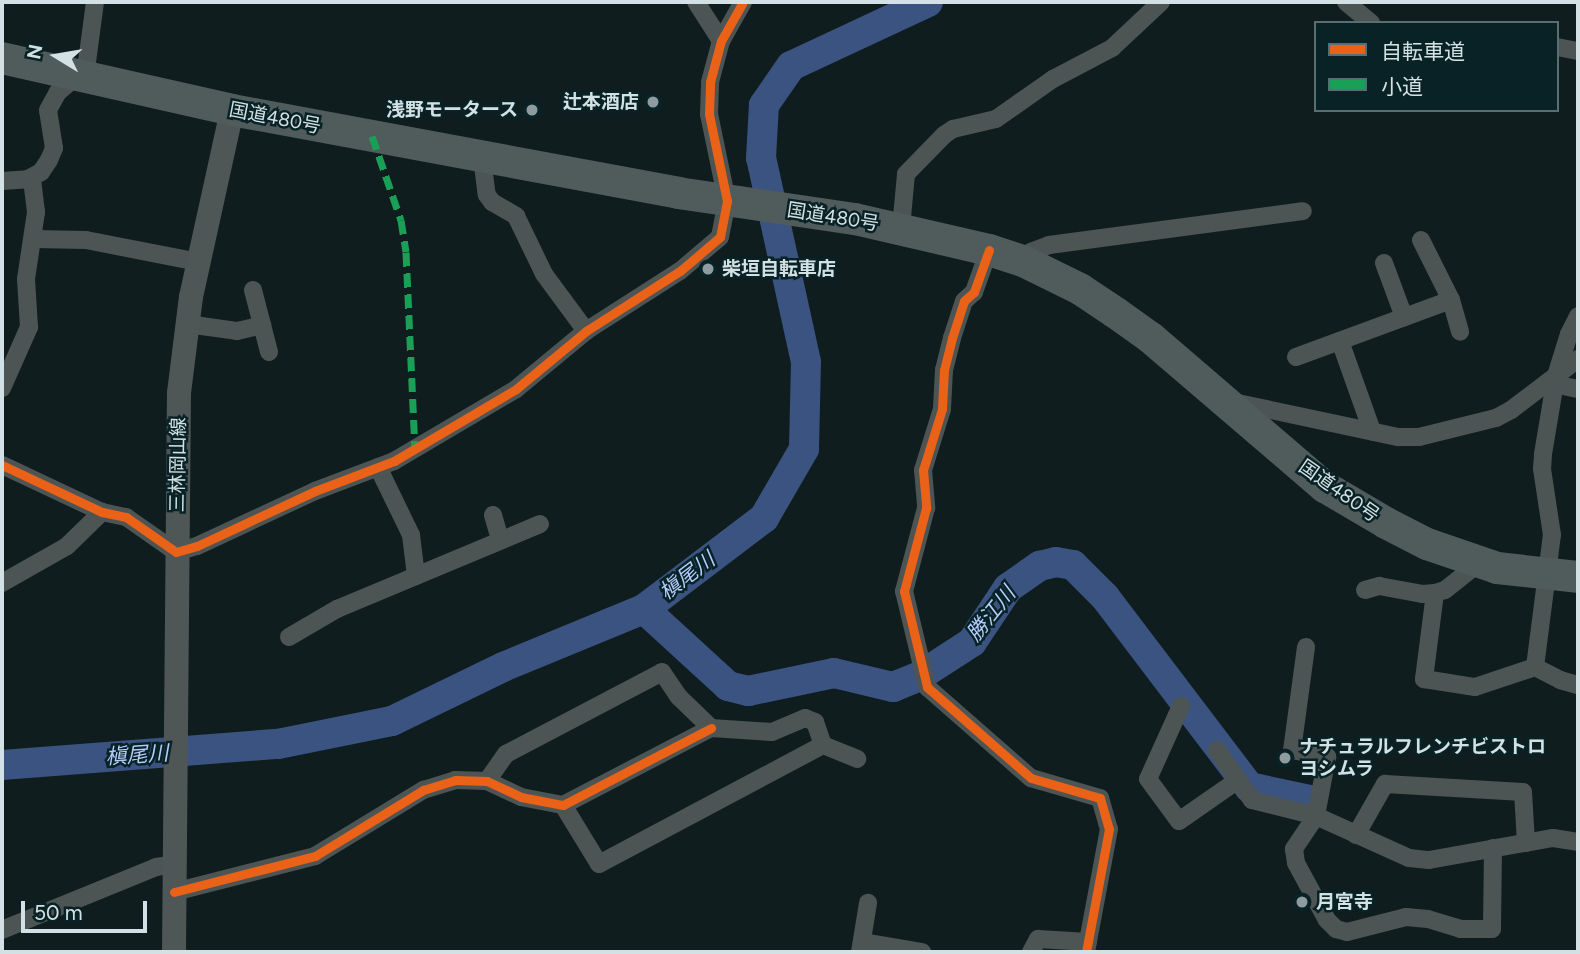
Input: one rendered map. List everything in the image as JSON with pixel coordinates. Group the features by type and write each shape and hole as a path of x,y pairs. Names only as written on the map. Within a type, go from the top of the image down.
{"highway":[{"name":"国道480号","path":"2,58 232,110 736,203 901,228 989,250 1025,262 1080,289 1116,313 1151,338 1325,487 1386,523 1427,544 1479,563 1564,576"}],"main road":[{"name":"三林岡山線","path":"174,952 179,393 198,262 232,110"}],"street":[{"path":"2,181 16,182 32,177 49,160 54,148 48,110 58,92 82,76 95,2"},
{"path":"696,2 721,41"},
{"path":"2,465 102,512 126,517 176,552 197,546 267,511 394,461 516,389 586,331 680,271 720,237 736,203 709,114 710,82 721,41 743,2"},
{"path":"901,228 906,174 944,135 953,129 996,119 1053,79 1112,48 1161,2"},
{"path":"1346,2 1369,21"},
{"path":"1559,47 1578,51"},
{"path":"482,157 486,195 492,202 516,216 544,274 586,331"},
{"path":"2,388 7,365 29,327 26,279 36,212 32,177"},
{"path":"1025,262 1031,252 1049,245 1303,211"},
{"path":"34,239 86,240 198,262"},
{"path":"1421,240 1451,300 1460,332"},
{"path":"989,250 974,292 964,301 944,370 942,409 923,470 926,508 904,591 927,687 1031,778 1100,798 1109,829 1087,947 1038,939 1031,952"},
{"path":"1384,263 1404,317"},
{"path":"253,290 269,352"},
{"path":"1296,357 1451,300"},
{"path":"1535,667 1564,576 1552,534 1542,469 1555,380 1569,334 1578,316"},
{"path":"187,324 237,331 262,325"},
{"path":"1340,341 1372,431"},
{"path":"1223,401 1372,431 1419,437 1496,418 1555,380 1578,359"},
{"path":"1555,380 1578,389"},
{"path":"377,467 411,535 416,576"},
{"path":"2,583 67,546 102,512"},
{"path":"493,515 500,540"},
{"path":"289,637 308,635 374,602 416,576 540,524"},
{"path":"1365,590 1379,586 1423,594 1435,593 1445,590 1479,563"},
{"path":"1435,593 1424,679 1475,687 1535,667 1560,680 1578,685"},
{"path":"1306,647 1292,750 1327,757 1316,816 1294,849 1296,863 1327,920 1336,929 1347,932 1406,917 1428,919 1460,929 1492,929 1493,848"},
{"path":"487,780 506,754 662,672 680,697 711,728"},
{"path":"1181,706 1148,779 1179,821 1238,780"},
{"path":"174,892 315,856 424,790 455,780 487,780 521,797 563,805 711,728 772,732 805,718 815,722 823,745 857,759"},
{"path":"563,805 599,863 823,745"},
{"path":"1217,750 1252,800 1316,816 1399,854 1429,860 1553,838 1578,842"},
{"path":"1356,835 1385,784 1524,792 1526,843"},
{"path":"2,930 156,867 174,864"},
{"path":"868,903 861,947 922,952"}],"waterway":[{"name":"槇尾川","path":"2,765 278,744 392,721 503,667 644,609 764,518 804,449 806,362 761,158 764,105 791,66 928,2"},
{"name":"勝江川","path":"644,609 728,686 748,691 834,673 893,687 918,677 972,642 1008,588 1040,566 1056,562 1073,565 1105,597 1249,787 1310,800"}],"marked path":[{"path":"372,136 401,220 406,252 415,449"}],"cycle path":[{"path":"2,465 102,512 126,517 176,552 197,546 315,491 394,461 516,389 586,331 680,271 720,237 727,201 709,114 710,82 721,41 743,2"},
{"path":"989,250 974,292 964,301 944,370 942,409 923,470 926,508 904,591 927,687 1031,778 1100,798 1109,829 1086,952"},
{"path":"174,892 315,856 423,790 455,780 487,781 521,797 563,805 711,728"}],"place":[{"name":"辻本酒店","path":"653,102"},
{"name":"浅野モータース","path":"532,110"},
{"name":"柴垣自転車店","path":"708,269"},
{"name":"ナチュラルフレンチビストロ ヨシムラ","path":"1285,758"},
{"name":"月宮寺","path":"1302,902"}]}
